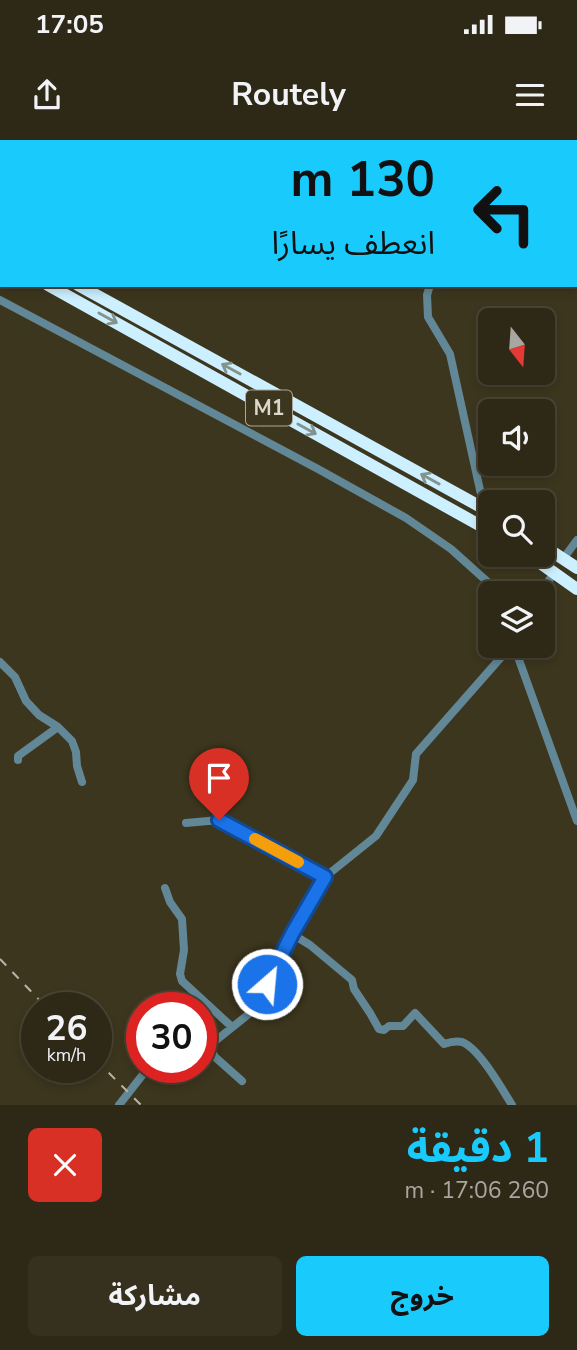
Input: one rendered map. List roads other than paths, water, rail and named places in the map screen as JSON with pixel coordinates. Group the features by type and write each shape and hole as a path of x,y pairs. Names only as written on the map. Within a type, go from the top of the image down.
{"highway":[{"name":"M1","path":"52,287 478,524"},
{"name":"M1","path":"82,287 478,505"},
{"path":"555,554 577,568"},
{"path":"546,567 577,589"}],"street":[{"path":"430,287 428,317 450,354 482,490"},
{"path":"1,304 318,469 405,518 451,549 487,581"},
{"path":"563,559 577,540"},
{"path":"548,581 554,573"},
{"path":"217,1038 255,1009 292,934 325,877 376,836 413,780 416,754 501,658"},
{"path":"516,658 577,821"},
{"path":"0,662 15,677 26,701 72,741 82,782"},
{"path":"18,760 18,756 58,727"},
{"path":"186,823 219,820 325,877"},
{"path":"165,888 170,902 182,919 182,981 232,1027"},
{"path":"292,934 310,945 352,980 354,989 379,1029 403,1026 415,1013 444,1044 464,1043 481,1058 512,1105"},
{"path":"217,1059 242,1081"},
{"path":"118,1105 136,1083"}],"railway":[{"path":"0,959 32,992"},
{"path":"112,1076 141,1105"}]}
